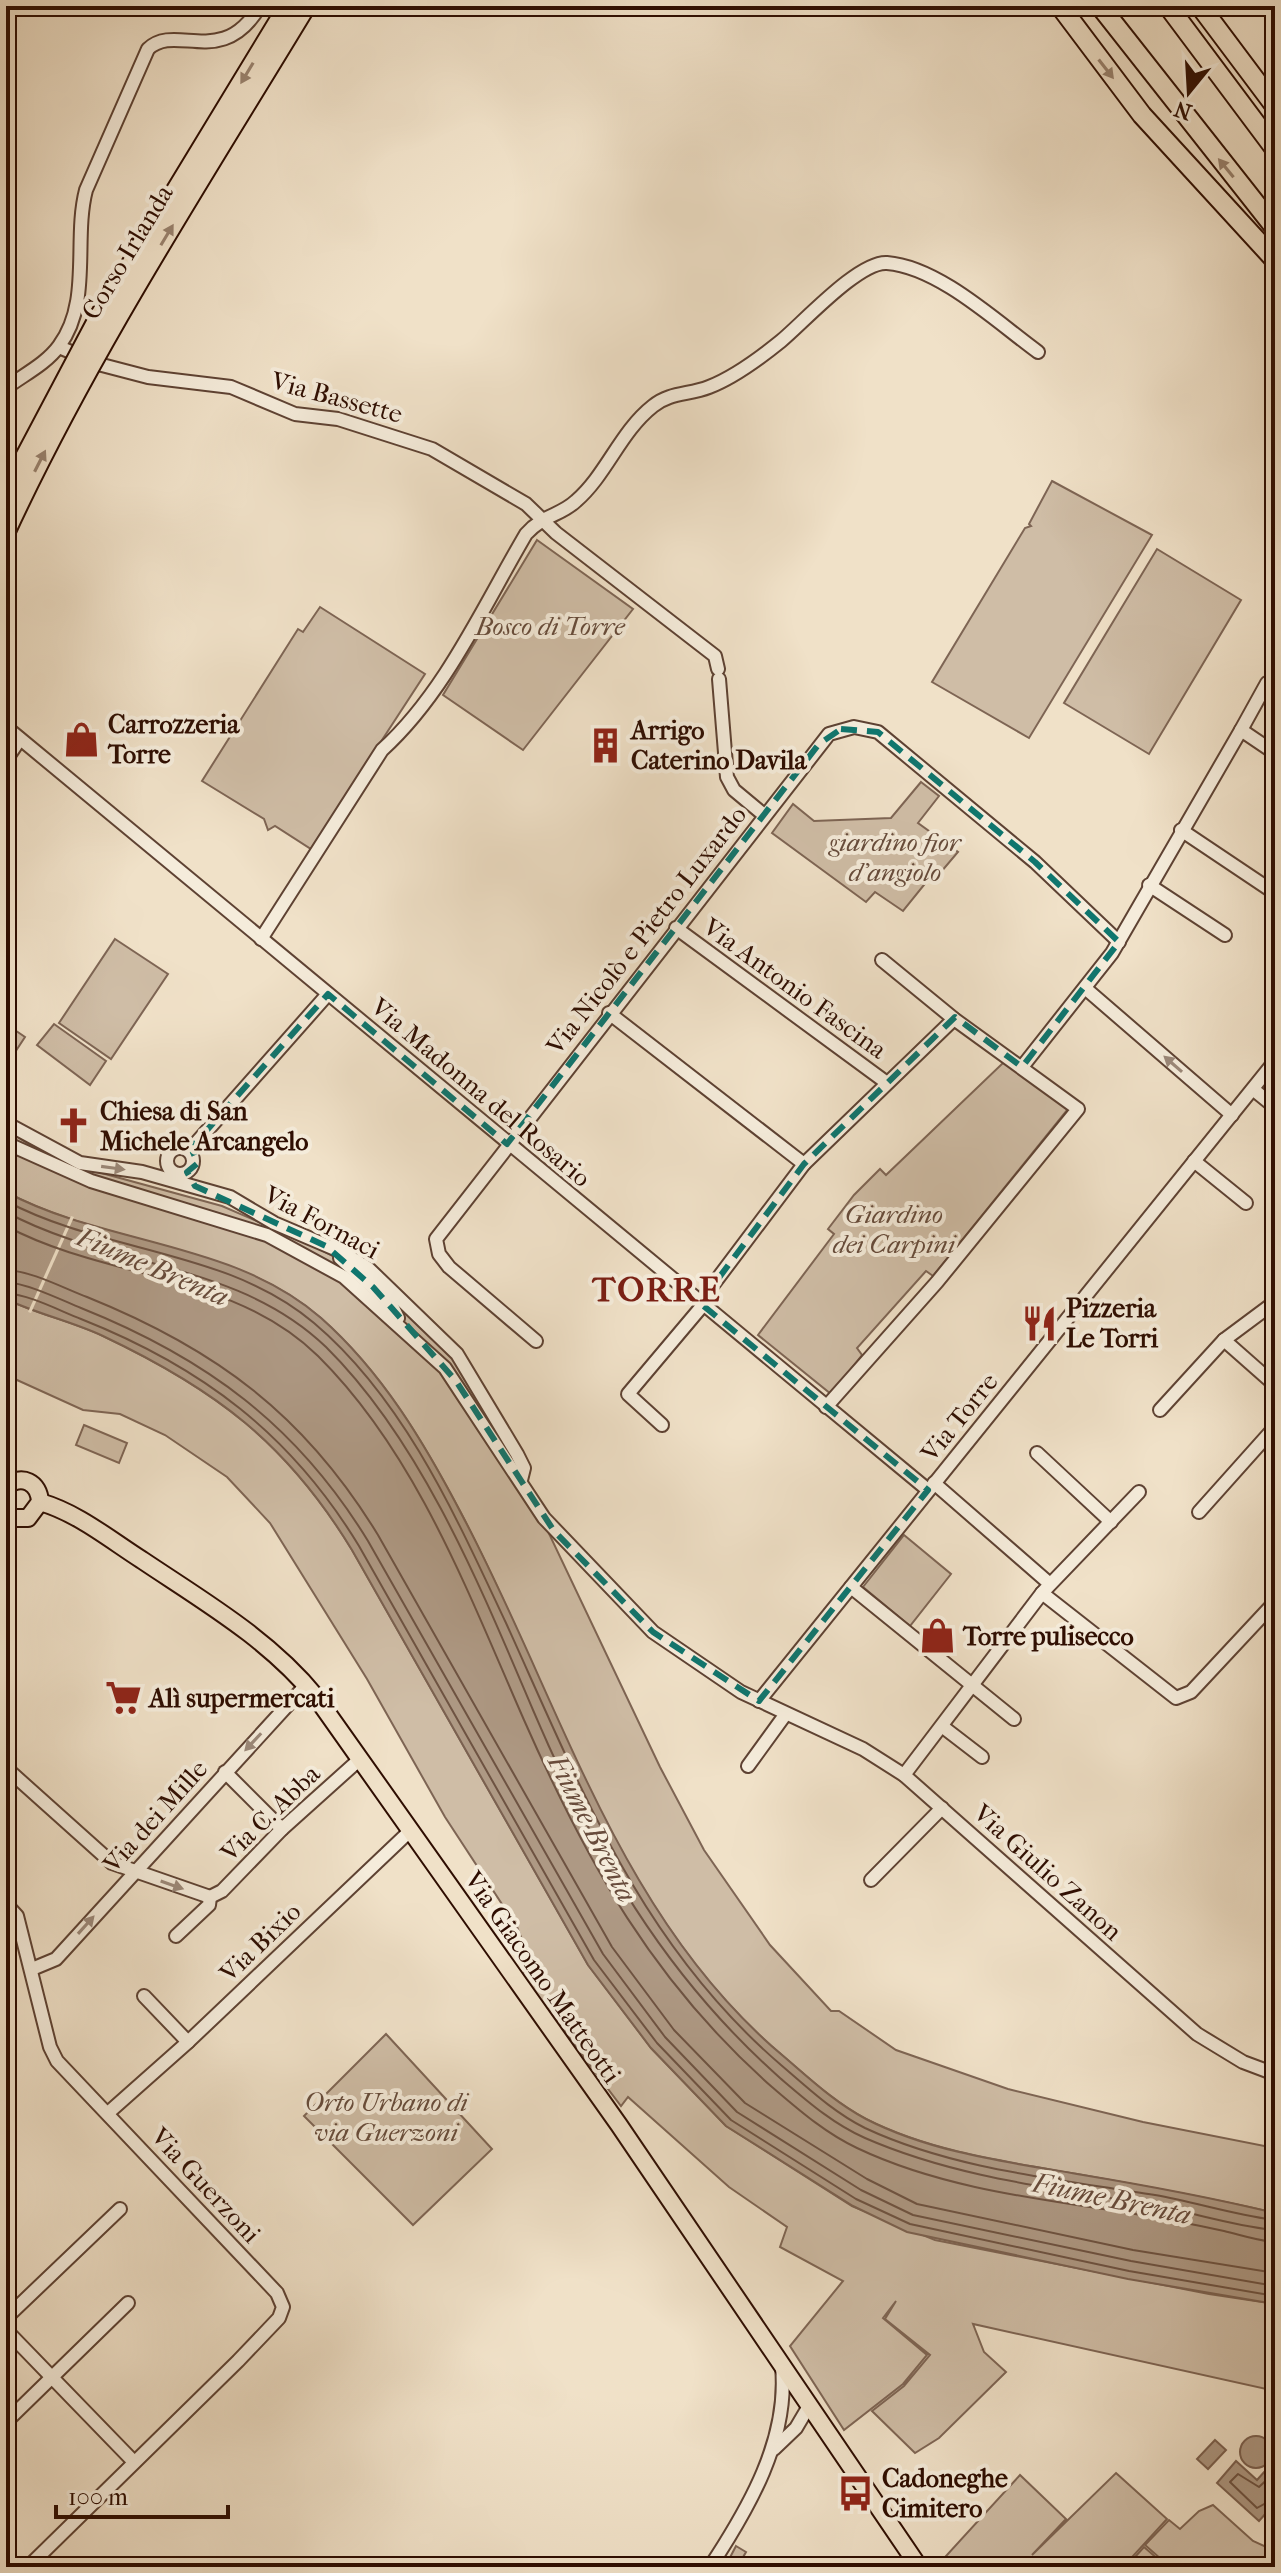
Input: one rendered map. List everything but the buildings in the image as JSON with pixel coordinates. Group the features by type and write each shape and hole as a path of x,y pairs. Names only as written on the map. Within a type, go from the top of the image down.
{"highway":[{"name":"Corso Irlanda","path":"6,493 99,317 288,6"},
{"name":"Corso Irlanda","path":"6,531 66,408 113,325 306,6"},
{"path":"1060,6 1142,115 1275,260"},
{"path":"1100,6 1275,228"},
{"path":"1168,6 1275,149"},
{"path":"1200,6 1275,106"}],"main road":[{"name":"Via Giacomo Matteotti","path":"8,1480 30,1481 38,1490 40,1502 74,1515 209,1604 287,1664 306,1685 619,2125 919,2567"},
{"path":"10,1520 33,1515 40,1502"}],"street":[{"path":"6,388 59,347 75,308 81,208 86,190 148,49 163,41 221,41 245,27 260,6"},
{"path":"261,939 382,750 404,731 432,693 526,534 540,518 577,500 652,407 671,395 708,388 732,376 777,344 866,268 875,264 903,266 952,289 1038,352"},
{"name":"Via Bassette","path":"59,347 102,365 148,377 231,387 295,414 338,419 402,438 461,463 526,504 715,656 727,777 734,790 764,815"},
{"path":"1022,1067 1119,942 1267,683"},
{"name":"Via Madonna del Rosario","path":"6,727 826,1407 931,1487 1176,1698 1191,1692 1275,1602"},
{"name":"Via Nicolò e Pietro Luxardo","path":"536,1341 449,1267 439,1254 436,1239 829,734 841,729 869,727 1035,862 1119,942"},
{"path":"1241,730 1275,753"},
{"path":"6,760 20,739"},
{"path":"1181,830 1275,893"},
{"path":"1149,885 1225,935"},
{"name":"Via Antonio Fascina","path":"676,928 887,1083"},
{"path":"826,1407 937,1282 1078,1109 954,1019 882,960"},
{"path":"1085,988 1232,1115"},
{"path":"189,1151 328,994"},
{"path":"609,1013 804,1164"},
{"path":"662,1425 628,1394 701,1304 804,1164 954,1019"},
{"name":"Via Torre","path":"759,1701 1275,1061"},
{"path":"1254,1090 1275,1107"},
{"name":"Via Fornaci","path":"6,1123 80,1163 149,1173 230,1197 274,1223 368,1268 457,1354 517,1454 524,1468 521,1480"},
{"name":"Via Fornaci","path":"6,1143 91,1181 267,1235 344,1277 396,1320 456,1381 554,1531 642,1622 691,1660 759,1701"},
{"path":"169,1167 172,1151 180,1148 189,1151 193,1161 187,1172"},
{"path":"1194,1161 1246,1203"},
{"path":"149,1173 169,1167"},
{"path":"169,1167 175,1172 187,1172"},
{"path":"187,1172 195,1186"},
{"path":"326,1246 391,1304 399,1314 396,1320"},
{"path":"1160,1410 1224,1340 1275,1302"},
{"path":"1224,1340 1275,1385"},
{"path":"1199,1512 1275,1427"},
{"path":"1037,1453 1111,1522"},
{"path":"904,1775 1046,1589 1139,1492"},
{"path":"851,1587 1014,1719"},
{"name":"Via dei Mille","path":"32,1969 56,1959 306,1685"},
{"name":"Via Giulio Zanon","path":"759,1701 863,1749 904,1775 1197,2034 1230,2055 1275,2074"},
{"path":"748,1766 785,1715"},
{"path":"943,1727 982,1757"},
{"name":"Via C. Abba","path":"176,1936 209,1905 210,1897 222,1891 282,1829 360,1759"},
{"path":"6,1768 112,1863 210,1897"},
{"path":"225,1772 282,1829"},
{"path":"871,1880 942,1808"},
{"name":"Via Bixio","path":"108,2113 188,2042 411,1830"},
{"name":"Via Guerzoni","path":"6,1904 17,1916 50,2047 57,2061 277,2293 283,2307 279,2318 238,2361 134,2462"},
{"path":"144,1996 188,2042"},
{"path":"6,2318 120,2209"},
{"path":"6,2422 128,2303"},
{"path":"6,2330 50,2379 134,2462 28,2567"},
{"path":"710,2567 772,2451 782,2415 781,2364"},
{"path":"782,2415 809,2406"},
{"path":"772,2451 796,2428 809,2406"},
{"path":"796,2428 825,2430"}],"highlighted area":[{"path":"841,729 878,732 1035,862 1119,942 1022,1067 955,1017 804,1164 700,1303 928,1490 759,1701 653,1632 554,1531 456,1381 373,1287 326,1246 195,1186 187,1172 198,1163 191,1148 328,994 507,1144 819,744"}],"green space":[{"path":"1052,481 1152,535 1029,738 932,682 1025,528 1031,526 1029,524"},
{"name":"Bosco di Torre","path":"537,540 633,609 523,750 443,695"},
{"path":"1157,549 1241,600 1149,754 1064,703"},
{"path":"320,607 425,674 311,849 275,826 268,830 264,819 202,781 298,629 303,632"},
{"name":"giardino fior d'angiolo","path":"921,782 939,796 918,823 958,852 941,872 936,870 903,911 875,892 866,902 772,833 793,804 814,821 891,818"},
{"path":"115,939 168,974 111,1059 59,1023"},
{"path":"6,1024 25,1037 6,1066"},
{"path":"54,1024 106,1061 90,1085 37,1045"},
{"name":"Giardino dei Carpini","path":"1004,1062 1068,1109 933,1276 926,1271 857,1348 862,1355 831,1394 758,1335 834,1234 828,1229 854,1195 880,1169 886,1175"},
{"path":"6,1129 30,1145 76,1166 222,1206 314,1246 363,1272 422,1319 485,1399 660,1767 704,1850 770,1945 831,2011 839,2011 896,2050 1008,2089 1143,2122 1275,2148 1275,2213 936,2146 866,2119 812,2081 724,1999 675,1937 633,1870 595,1800 459,1509 399,1407 363,1360 321,1318 286,1293 249,1274 209,1259 85,1224 6,1192"},
{"path":"6,1299 103,1336 180,1377 245,1423 301,1479 352,1550 588,1965 651,2048 726,2126 852,2206 935,2240 1275,2304 1275,2391 973,2324 984,2352 1006,2372 939,2438 915,2453 872,2411 904,2386 930,2355 885,2319 896,2301 883,2318 927,2355 903,2384 844,2430 790,2346 843,2281 780,2247 787,2227 729,2187 628,2097 621,2106 521,1974 533,1967 517,1927 445,1817 367,1679 270,1523 227,1477 165,1435 120,1414 83,1410 6,1375"},
{"path":"84,1425 127,1443 119,1463 76,1445"},
{"path":"904,1535 951,1574 910,1626 863,1587"},
{"name":"Orto Urbano di via Guerzoni","path":"386,2034 492,2149 413,2225 304,2116"},
{"path":"1116,2473 1167,2519 1123,2567 1025,2567 1021,2564 1018,2567 936,2567 1020,2475 1066,2519 1032,2555"},
{"path":"1213,2505 1253,2541 1275,2551 1275,2567 1170,2567 1145,2545 1169,2520 1180,2529 1199,2511"},
{"path":"736,2546 746,2552 742,2559 755,2567 725,2567"},
{"path":"1144,2547 1167,2567 1126,2567"}],"water":[{"name":"Fiume Brenta","path":"6,1192 85,1223 209,1258 249,1273 287,1293 321,1318 364,1362 418,1436 463,1517 597,1803 634,1872 676,1938 725,2000 782,2055 854,2112 916,2140 996,2160 1275,2213 1275,2304 1128,2279 907,2232 853,2206 726,2126 651,2048 588,1965 352,1550 301,1479 245,1423 180,1377 103,1336 6,1299"},
{"path":"1256,2436 1267,2441 1272,2452 1267,2463 1256,2468 1245,2463 1240,2452 1245,2441"},
{"path":"1215,2440 1226,2450 1208,2469 1197,2459"},
{"path":"1275,2460 1275,2503 1259,2521 1217,2483 1236,2461 1257,2480"}],"pier":[{"path":"71,1216 74,1217 31,1313 28,1312"}],"place":[{"name":"Carrozzeria Torre","path":"82,739"},
{"name":"Arrigo Caterino Davila","path":"605,745"},
{"name":"Chiesa di San Michele Arcangelo","path":"74,1126"},
{"name":"Pizzeria Le Torri","path":"1040,1323"},
{"name":"Torre pulisecco","path":"937,1636"},
{"name":"Alì supermercati","path":"123,1698"},
{"name":"Cadoneghe Cimitero","path":"856,2493"}],"district":[{"name":"TORRE","path":"657,1289"}]}
